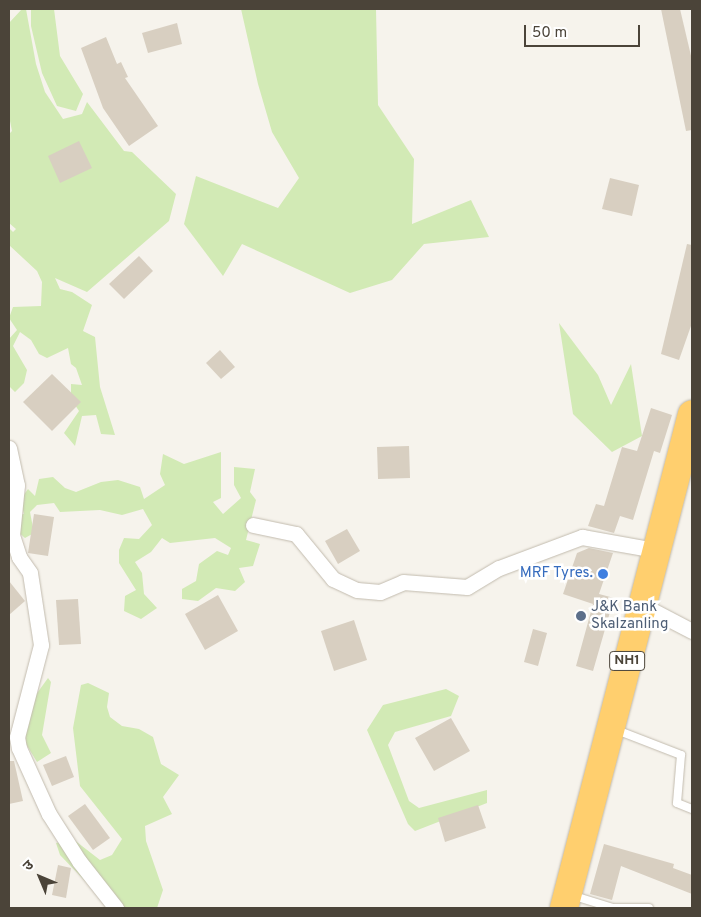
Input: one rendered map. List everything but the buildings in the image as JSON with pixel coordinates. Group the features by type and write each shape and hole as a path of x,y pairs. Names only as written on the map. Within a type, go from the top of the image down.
{"highway":[{"name":"NH1","path":"565,901 692,414"}],"street":[{"path":"9,448 16,485 12,536 18,557 30,573 41,645 17,736 19,748 49,814 79,862 116,908"},
{"path":"253,524 296,534 333,578 357,590 380,592 403,582 467,587 499,568 582,537 656,550"},
{"path":"642,605 692,631"}],"lane":[{"path":"610,727 681,755 677,803 692,809"},
{"path":"565,901 613,908 649,908"}],"green space":[{"path":"22,9 26,9 36,64 45,92 63,119 82,114 87,102 124,151 132,152 176,194 169,221 87,292 55,278 60,289 72,292 92,305 83,331 95,337 100,387 115,435 101,434 96,415 82,416 75,446 64,433 79,411 71,399 71,384 82,385 76,368 71,364 68,348 47,358 39,354 31,340 20,332 13,346 27,370 24,383 15,392 9,386 9,339 17,330 9,318 13,307 41,306 42,282 37,271 9,245 9,228 13,232 16,229 9,223 9,134 12,131 9,116 9,23"},
{"path":"31,9 54,9 60,56 83,94 76,111 57,106 42,73 31,26"},
{"path":"241,9 376,9 378,105 414,159 412,224 471,200 489,237 424,244 392,280 350,293 242,244 223,276 184,224 196,176 278,208 299,178 272,132 258,84"},
{"path":"559,323 598,375 611,405 631,364 642,436 612,452 573,414"},
{"path":"221,452 221,498 213,502 223,514 241,498 234,485 234,467 255,469 250,492 256,500 246,540 260,544 253,566 239,568 245,582 235,591 216,588 198,601 182,599 182,589 196,581 199,564 217,551 228,555 231,548 215,538 170,543 162,538 151,552 135,562 142,573 144,594 157,608 141,619 124,611 125,596 136,590 119,563 119,550 124,538 139,539 152,525 143,509 122,515 100,510 60,512 54,503 37,505 30,512 34,533 25,538 17,531 18,514 24,514 20,500 28,489 35,496 39,479 53,477 65,488 76,492 101,482 118,480 140,487 144,499 165,485 160,474 163,454 184,464"},
{"path":"48,678 51,682 42,735 51,753 37,762 26,744 25,726 35,696"},
{"path":"88,683 109,693 107,707 110,717 122,726 139,729 153,737 161,764 179,775 163,797 172,814 145,826 146,841 163,890 157,908 111,908 60,855 56,843 73,839 100,860 112,855 122,839 80,786 73,728 81,685"},
{"path":"446,689 459,696 451,716 395,732 388,745 409,801 419,808 487,790 487,803 415,831 408,824 367,730 383,705"}],"place":[{"name":"MRF Tyres.","path":"603,574"},
{"name":"J&K Bank Skalzanling","path":"581,616"}]}
